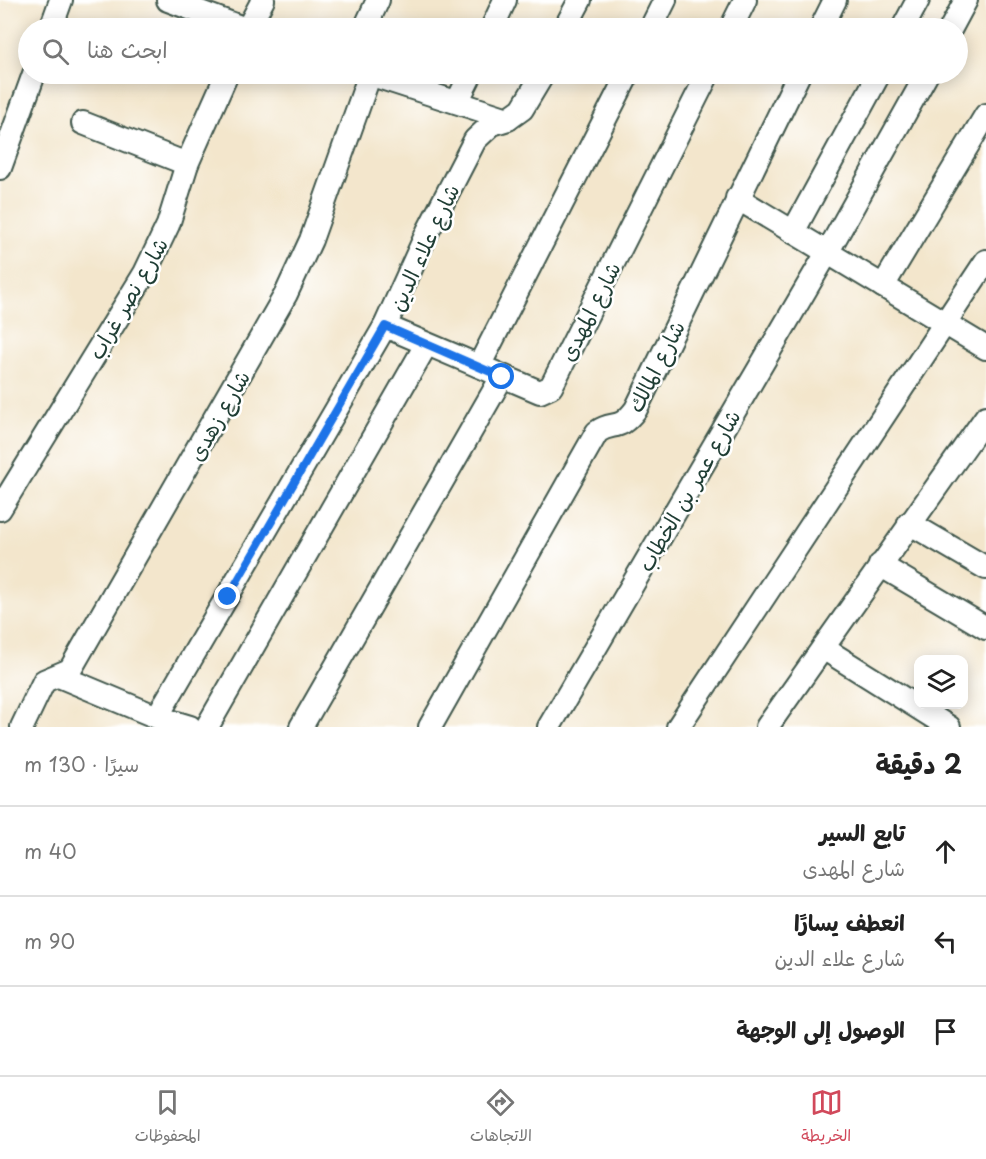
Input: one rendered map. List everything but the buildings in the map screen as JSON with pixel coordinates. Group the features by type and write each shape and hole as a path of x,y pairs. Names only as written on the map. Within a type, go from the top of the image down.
{"street":[{"path":"55,18 61,0"},
{"path":"168,0 218,18"},
{"path":"252,18 263,0"},
{"path":"370,18 378,0"},
{"path":"497,18 506,0"},
{"path":"570,18 580,0"},
{"path":"656,18 665,0"},
{"path":"735,18 745,0"},
{"path":"826,18 835,0"},
{"path":"908,18 918,0"},
{"path":"956,18 966,0"},
{"path":"0,168 30,84"},
{"name":"شارع نصر غراب","path":"0,509 145,273 168,225 187,164 221,84"},
{"name":"شارع زهدى","path":"22,727 44,681 70,670 286,294 311,240 366,84"},
{"path":"400,84 457,102 500,121"},
{"path":"457,102 466,84"},
{"name":"شارع علاء الدين","path":"157,717 385,326 409,279 428,231 475,140 500,121 522,109 537,84"},
{"path":"479,366 623,84"},
{"name":"شارع المهدى","path":"385,326 540,392 551,387 703,84"},
{"name":"شارع المالك","path":"430,727 597,432 603,428 618,426 627,420 636,409 794,84"},
{"path":"793,232 874,84"},
{"name":"شارع عمر بن الخطاب","path":"549,727 827,253 921,84"},
{"path":"883,286 986,115"},
{"path":"83,123 187,164"},
{"path":"737,198 986,348"},
{"path":"678,727 986,261"},
{"path":"207,727 426,345"},
{"path":"301,727 502,377"},
{"path":"767,727 986,417"},
{"path":"909,523 986,568"},
{"path":"880,565 986,628"},
{"path":"823,648 949,727"},
{"path":"58,676 157,717 190,727"}],"route":[{"path":"228,597 385,326 502,377"}]}
